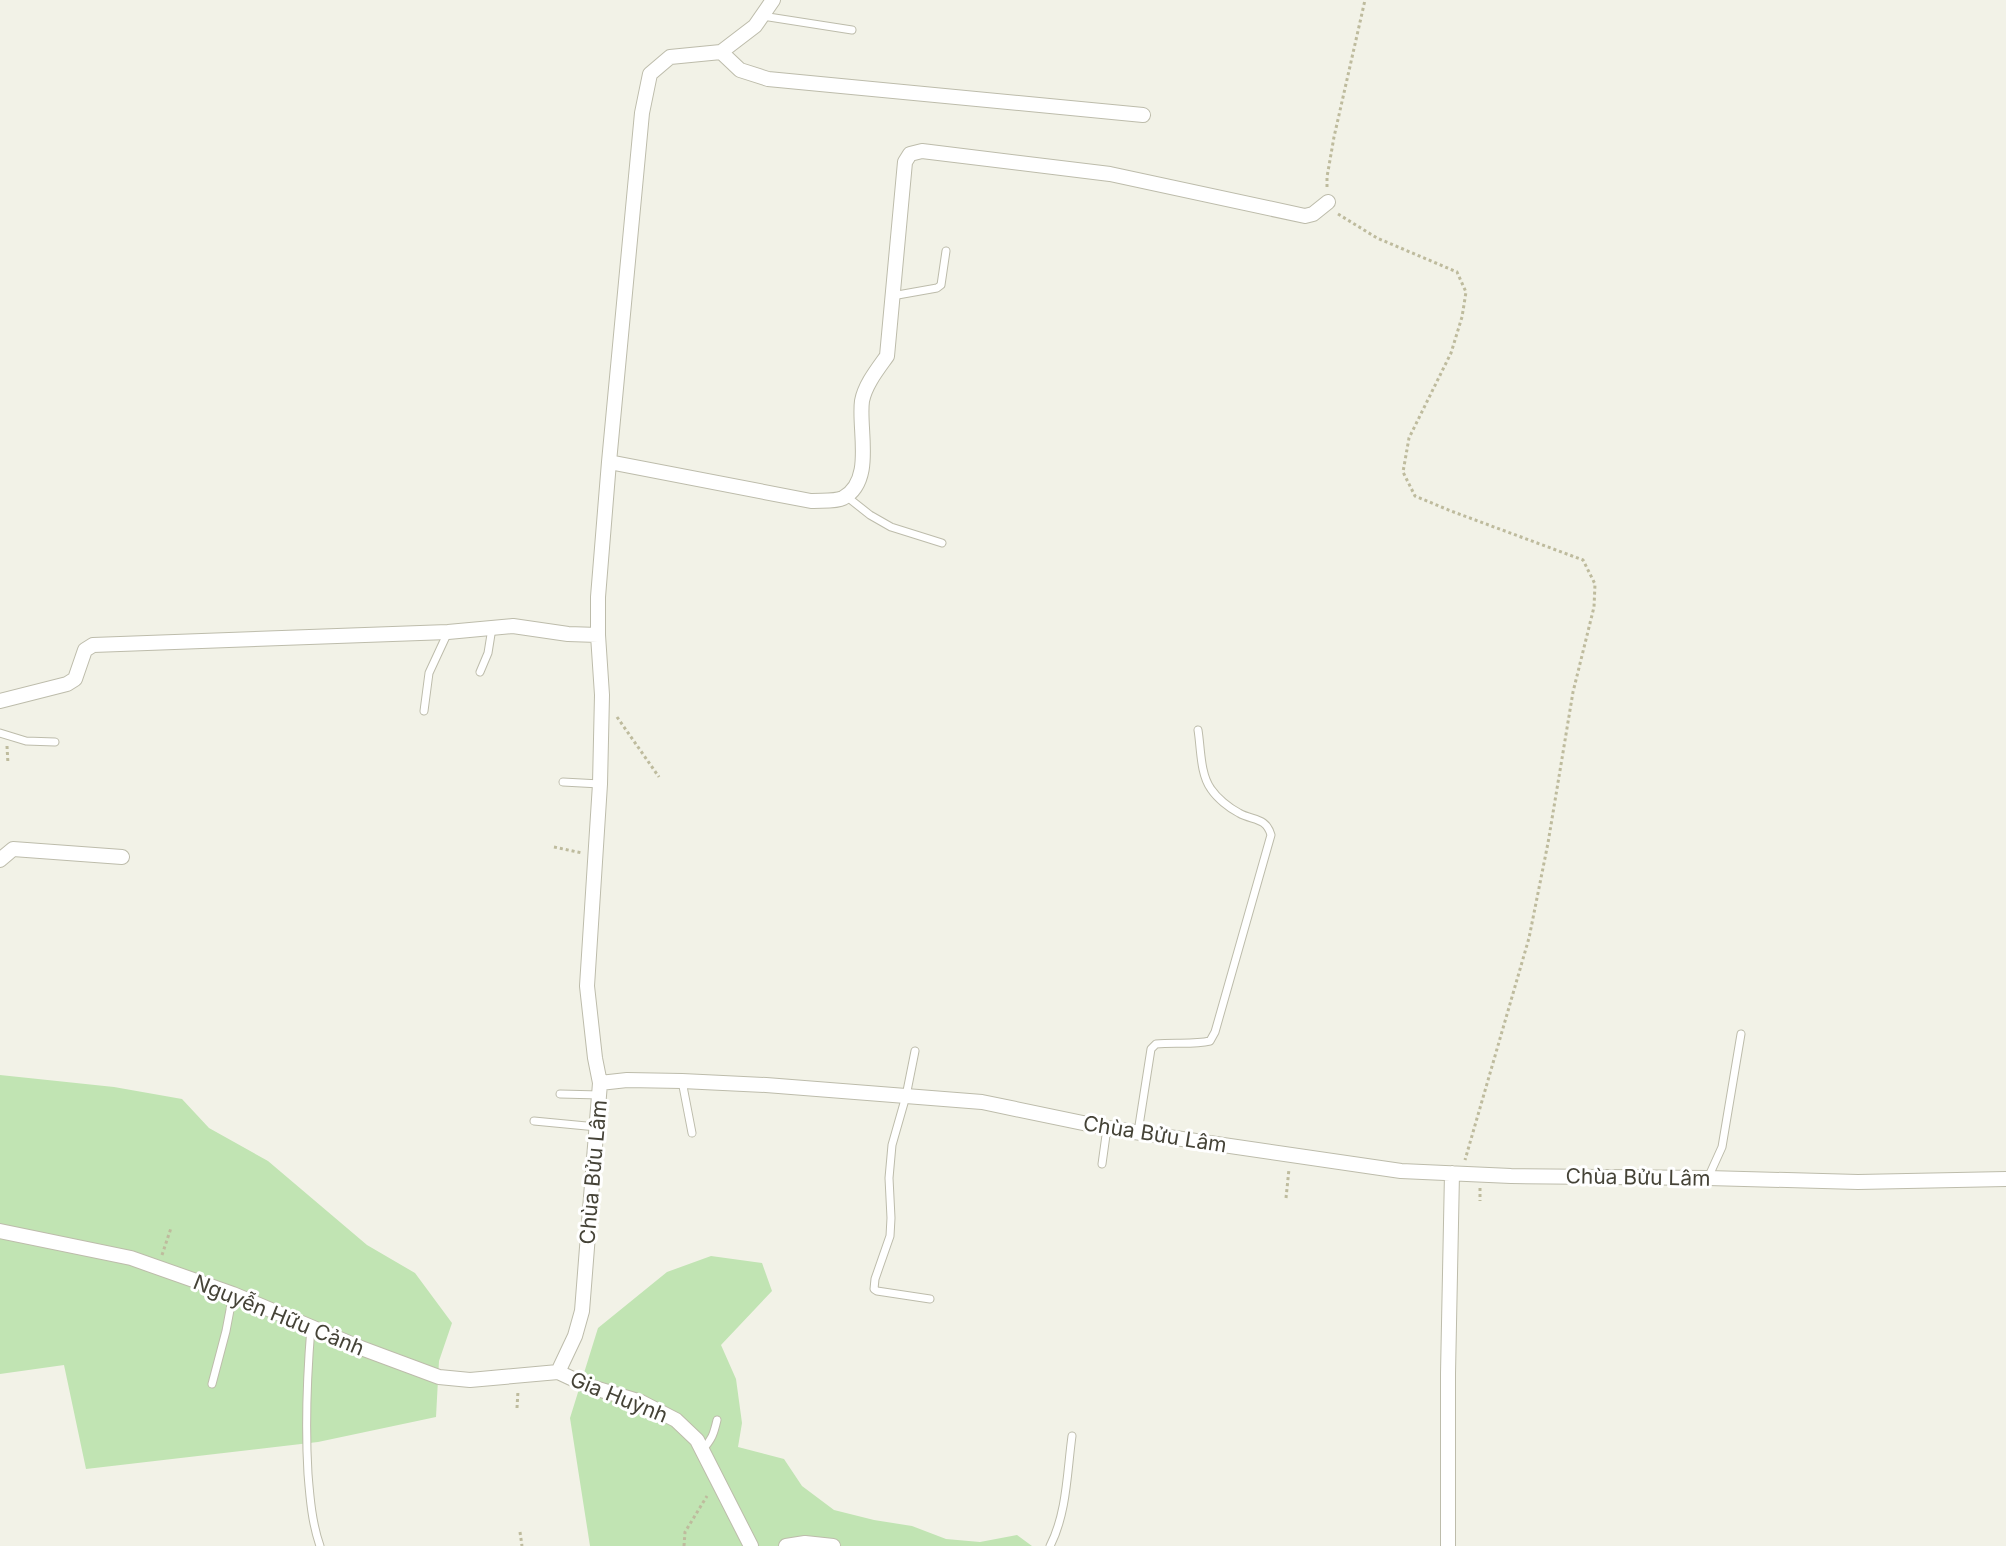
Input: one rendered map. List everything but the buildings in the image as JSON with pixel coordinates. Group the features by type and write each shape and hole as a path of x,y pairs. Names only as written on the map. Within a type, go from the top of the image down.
{"street":[{"path":"600,1089 587,986 600,784 602,695 598,597 642,113 650,74 670,57 721,52 755,26 773,0"},
{"path":"721,52 740,70 768,80 1143,115"},
{"path":"609,462 811,501 842,499 857,485 864,454 862,402 864,393 887,356 905,162 910,154 922,151 1110,174 1305,216 1313,214 1328,202"},
{"path":"0,701 68,684 75,679 85,650 93,645 448,632 513,626 568,634 598,635"},
{"path":"0,860 13,849 122,856"},
{"name":"Chùa Bửu Lâm","path":"558,1372 575,1336 582,1311 600,1089 627,1080 766,1085 982,1102 1107,1128 1401,1171 1511,1176 1857,1182 2006,1179"},
{"path":"1448,1546 1448,1385 1456,1173"},
{"name":"Nguyễn Hữu Cảnh","path":"0,1231 130,1258 233,1294 361,1348 439,1377 470,1380 558,1372"},
{"name":"Gia Huỳnh","path":"558,1372 588,1386 641,1402 676,1419 697,1440 751,1546"},
{"path":"786,1546 805,1543 833,1546"}],"lane":[{"path":"762,16 852,30"},
{"path":"892,296 938,288 941,285 946,251"},
{"path":"846,496 870,515 891,527 942,543"},
{"path":"480,672 488,653 492,628"},
{"path":"424,711 429,673 448,632"},
{"path":"1138,1132 1151,1049 1156,1044 1210,1041 1215,1032 1272,835 1269,827 1263,822 1239,814 1211,790 1206,780 1198,730"},
{"path":"0,734 26,741 55,742"},
{"path":"563,782 600,784"},
{"path":"1708,1178 1722,1147 1741,1034"},
{"path":"915,1052 906,1096 892,1145 889,1178 890,1236 874,1289 877,1292 930,1299"},
{"path":"682,1081 693,1133"},
{"path":"561,1094 600,1089"},
{"path":"534,1120 598,1127"},
{"path":"1102,1164 1107,1128"},
{"path":"212,1384 233,1294"},
{"path":"311,1327 306,1442 314,1530 320,1546"},
{"path":"702,1450 710,1443 717,1420"},
{"path":"1050,1546 1064,1500 1072,1436"}],"path":[{"path":"1365,0 1334,137 1327,177 1328,202 1345,219 1377,238 1457,272 1466,292 1462,317 1451,353 1409,438 1403,472 1415,496 1450,512 1583,560 1595,584 1594,607 1574,692 1529,938 1456,1173"},
{"path":"602,695 659,777"},
{"path":"554,847 595,856"},
{"path":"1286,1198 1290,1155"},
{"path":"158,1268 171,1228"},
{"path":"684,1546 685,1532 717,1478"},
{"path":"520,1532 522,1546"}],"green space":[{"path":"0,1075 114,1087 182,1099 209,1128 268,1161 367,1245 415,1273 452,1323 439,1361 436,1417 318,1442 86,1469 64,1365 0,1374"},
{"path":"711,1256 762,1263 772,1291 721,1345 736,1379 742,1423 738,1447 784,1459 802,1486 834,1510 912,1526 946,1539 980,1542 1017,1535 1032,1546 590,1546 570,1418 598,1328 667,1272"}]}
